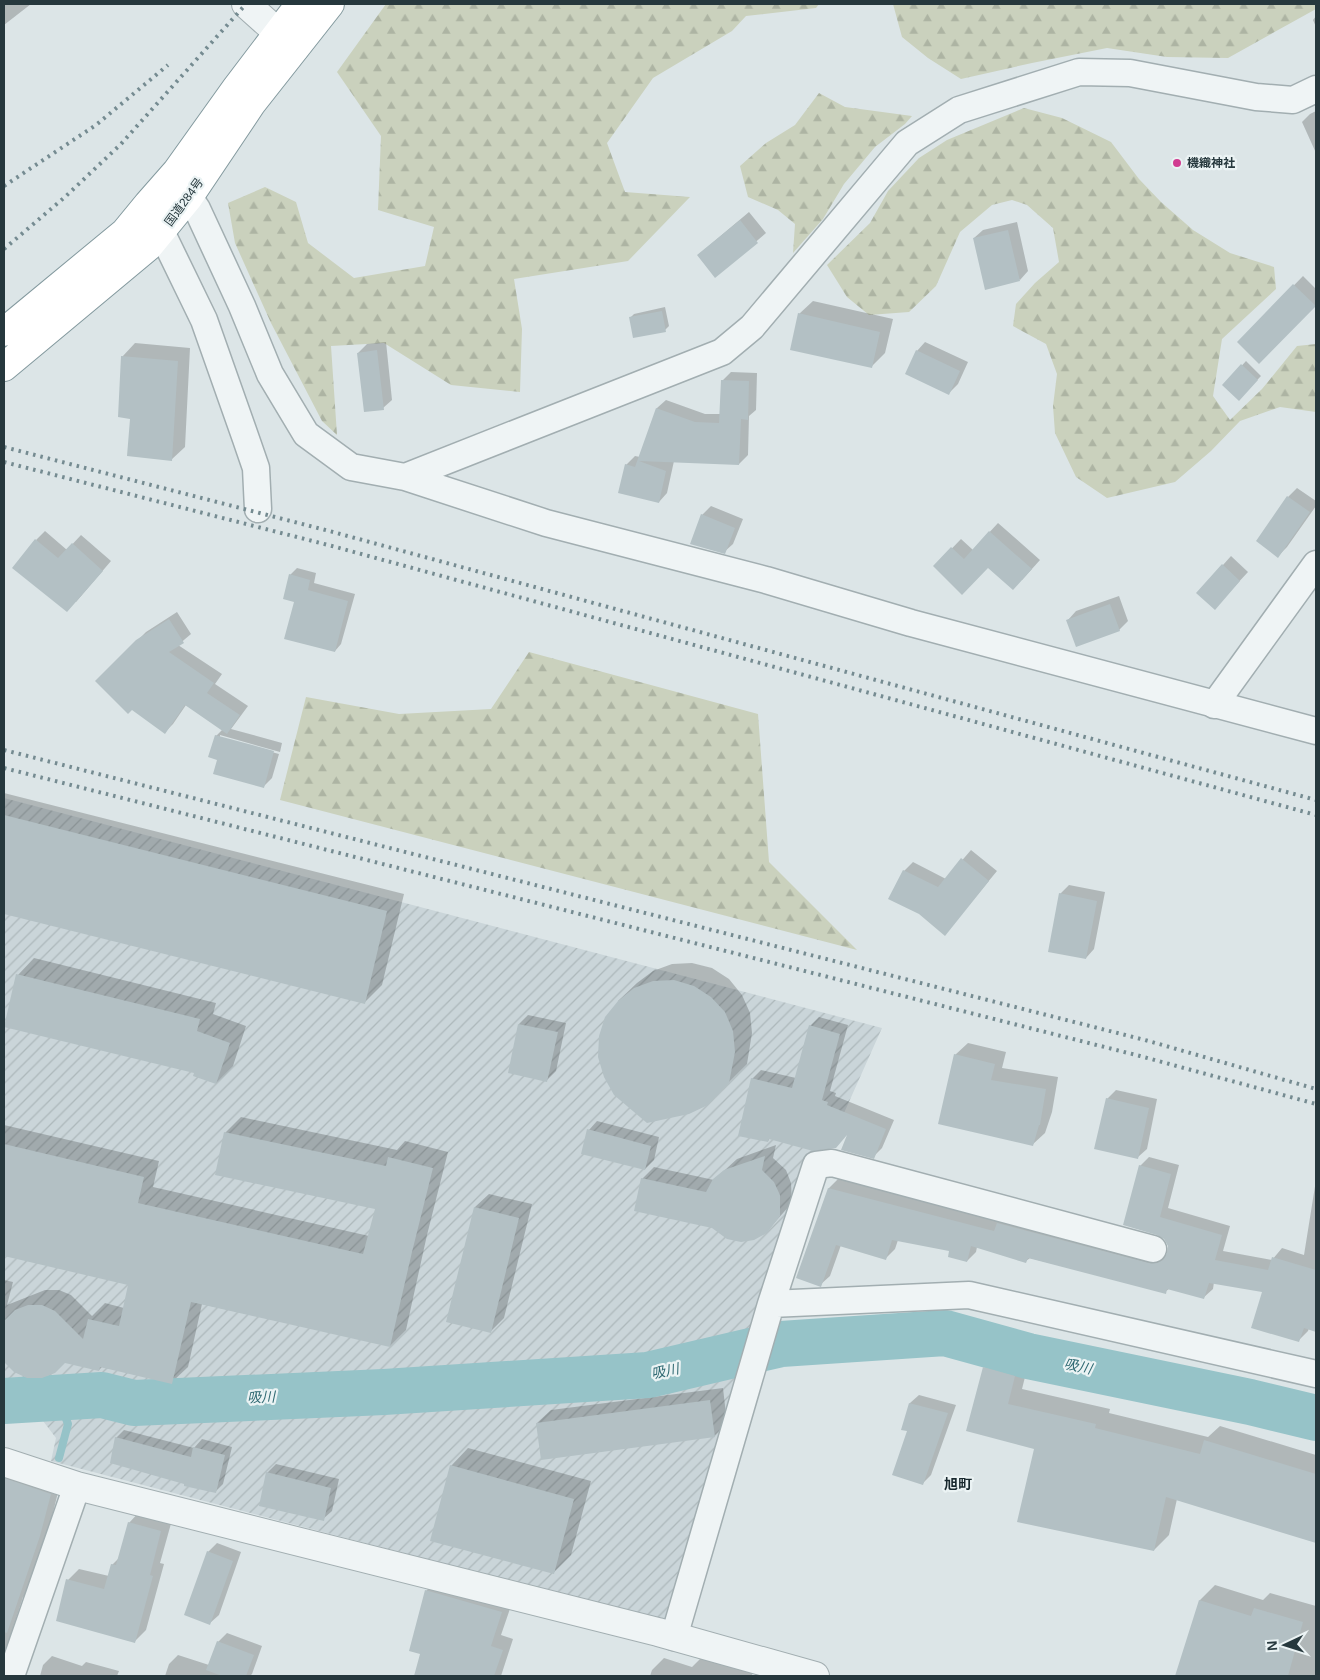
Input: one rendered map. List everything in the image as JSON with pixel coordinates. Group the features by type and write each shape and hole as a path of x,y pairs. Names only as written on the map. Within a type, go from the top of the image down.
{"highway":[{"name":"国道284号","path":"4,367 148,247 161,232 189,197 252,103 287,41 300,4"},
{"name":"国道284号","path":"4,332 125,232 177,171 237,88 330,4"}],"street":[{"path":"246,4 287,41"},
{"path":"405,477 722,352 752,327 907,143 959,110 1079,72 1130,73 1256,97 1293,100 1316,89"},
{"path":"177,171 189,197 198,208 270,374 306,434 351,467 405,477 546,523 766,580 911,623 1316,731"},
{"path":"148,204 204,320 256,468 258,509"},
{"path":"1214,705 1316,564"},
{"path":"674,1637 768,1314 816,1165 832,1163 1153,1249"},
{"path":"768,1314 969,1295 1316,1374"},
{"path":"4,1462 77,1486 674,1637 815,1676"},
{"path":"11,1676 77,1486"}],"shaded area":[{"path":"4,798 882,1028 764,1292 664,1621 51,1461 56,1438 40,1417 4,1395"}],"green space":[{"path":"386,4 819,4 816,8 746,16 732,31 653,78 607,143 625,192 690,197 628,261 514,279 522,329 520,392 451,385 384,343 331,346 337,435 322,421 271,323 235,243 228,203 265,187 296,202 308,243 354,278 425,266 434,227 378,210 381,136 337,72"},
{"path":"893,4 1316,4 1316,9 1228,58 1167,57 1107,48 961,79 928,58 902,37"},
{"path":"819,93 845,107 912,116 905,124 875,147 844,184 823,219 793,253 795,224 778,210 748,197 740,166 766,143 795,125"},
{"path":"1024,108 1062,118 1111,142 1139,179 1161,202 1193,230 1230,253 1274,267 1276,289 1222,339 1213,396 1230,420 1262,389 1297,346 1316,344 1316,412 1280,407 1240,421 1211,451 1175,482 1107,498 1076,477 1055,433 1053,406 1057,374 1046,344 1013,326 1016,304 1035,283 1059,262 1053,228 1027,205 1012,200 992,205 960,232 936,286 909,312 869,315 847,297 827,265 870,223 888,191 919,158 947,140"},
{"path":"529,652 758,714 769,862 857,950 280,800 306,697 399,714 491,709"}],"building":[{"path":"740,220 758,243 715,278 697,255"},
{"path":"1008,230 1020,281 985,290 973,238"},
{"path":"1293,284 1316,306 1259,364 1237,342"},
{"path":"662,311 666,332 633,338 629,317"},
{"path":"798,313 880,332 872,368 790,350"},
{"path":"377,350 384,410 364,412 357,353"},
{"path":"916,350 960,371 949,395 905,374"},
{"path":"121,356 178,361 172,461 127,456 130,419 118,417"},
{"path":"1241,364 1258,380 1239,401 1222,385"},
{"path":"721,380 749,381 748,420 741,419 739,465 639,461 666,471 659,503 618,493 625,464 635,467 656,408 695,422 719,423"},
{"path":"1287,496 1310,512 1278,558 1256,541"},
{"path":"701,514 735,528 725,554 690,544"},
{"path":"989,531 1032,569 1013,590 988,568 962,595 933,566 951,547 964,559"},
{"path":"35,539 58,558 72,543 103,571 67,612 12,568"},
{"path":"1222,564 1240,581 1215,610 1196,593"},
{"path":"289,574 310,580 308,590 348,601 335,652 284,639 294,602 283,599"},
{"path":"1110,604 1120,631 1076,647 1066,620"},
{"path":"169,619 184,643 169,652 214,683 207,693 240,715 227,734 185,705 165,734 132,710 128,714 95,681 136,640"},
{"path":"215,735 274,751 264,788 213,774 217,760 208,757"},
{"path":"4,815 387,911 365,1004 4,914"},
{"path":"961,858 989,881 945,936 919,914 888,899 903,870 938,887"},
{"path":"1059,893 1097,901 1086,959 1048,952"},
{"path":"16,974 200,1019 197,1031 230,1043 216,1084 193,1076 194,1073 4,1027"},
{"path":"674,980 694,986 711,997 725,1012 733,1031 735,1052 729,1083 708,1105 689,1114 647,1123 614,1095 604,1077 598,1057 599,1036 605,1017 618,1001 634,988 653,981"},
{"path":"518,1024 558,1032 547,1082 508,1073"},
{"path":"809,1025 840,1034 822,1100 828,1102 827,1105 886,1129 874,1159 841,1150 847,1135 836,1148 813,1151 769,1139 768,1142 738,1136 751,1078 792,1088"},
{"path":"954,1054 995,1064 991,1080 1046,1089 1040,1125 1033,1146 938,1124"},
{"path":"1106,1098 1149,1108 1138,1159 1094,1149"},
{"path":"587,1129 651,1146 645,1170 581,1154"},
{"path":"224,1132 386,1166 388,1157 433,1168 390,1347 191,1302 172,1384 100,1367 99,1371 65,1363 55,1373 42,1378 27,1378 14,1372 4,1362 4,1321 15,1310 28,1305 42,1305 55,1311 83,1339 88,1319 119,1326 128,1285 4,1256 4,1144 144,1177 138,1203 363,1254 375,1209 215,1175"},
{"path":"765,1156 762,1170 774,1182 780,1195 780,1216 767,1233 754,1240 741,1242 727,1239 712,1228 634,1211 641,1178 706,1192 713,1179 724,1170"},
{"path":"1139,1165 1171,1174 1160,1217 1222,1235 1215,1260 1268,1270 1272,1257 1316,1270 1316,1332 1304,1328 1299,1342 1251,1328 1262,1292 1209,1283 1204,1299 1167,1289 1166,1294 1028,1258 1026,1263 971,1246 967,1262 948,1257 949,1251 892,1240 886,1260 836,1245 821,1287 796,1278 828,1188 994,1231 997,1223 1149,1263 1157,1263 1163,1260 1167,1253 1168,1246 1164,1239 1157,1235 1123,1225"},
{"path":"474,1207 519,1218 491,1333 446,1322"},
{"path":"983,1367 1015,1376 1008,1404 1096,1424 1095,1428 1200,1454 1204,1440 1316,1474 1316,1543 1166,1497 1154,1551 1017,1522 1034,1449 966,1431"},
{"path":"710,1400 715,1437 541,1460 536,1423"},
{"path":"909,1403 948,1413 923,1485 892,1475 907,1431 901,1430"},
{"path":"115,1437 191,1457 193,1447 225,1455 216,1493 184,1486 184,1484 110,1463"},
{"path":"450,1465 574,1499 554,1574 430,1541"},
{"path":"266,1472 331,1488 324,1521 259,1506"},
{"path":"4,1478 51,1494 40,1536 7,1633 4,1632"},
{"path":"128,1522 161,1531 150,1575 153,1576 135,1643 56,1621 66,1579 104,1589 111,1564 116,1565"},
{"path":"207,1551 233,1561 210,1625 184,1615"},
{"path":"425,1590 502,1612 491,1646 503,1650 494,1676 414,1676 420,1654 409,1651"},
{"path":"1199,1600 1251,1616 1254,1608 1303,1622 1288,1676 1175,1676"},
{"path":"217,1641 254,1655 246,1676 222,1676 206,1670"}],"waterway":[{"name":"吸川","path":"4,1401 102,1395 134,1403 384,1392 648,1375 781,1344 945,1333 1028,1356 1250,1402 1316,1418"},
{"path":"58,1398 68,1424 59,1458"}],"railway":[{"path":"4,249 65,197 121,144 246,4"},
{"path":"4,186 96,125 168,65"},
{"path":"4,447 333,532 1316,800"},
{"path":"4,462 332,546 1316,815"},
{"path":"4,750 1145,1040 1316,1089"},
{"path":"4,768 1140,1056 1316,1104"}],"place":[{"name":"機織神社","path":"1177,163"}],"district":[{"name":"旭町","path":"958,1484"}]}
